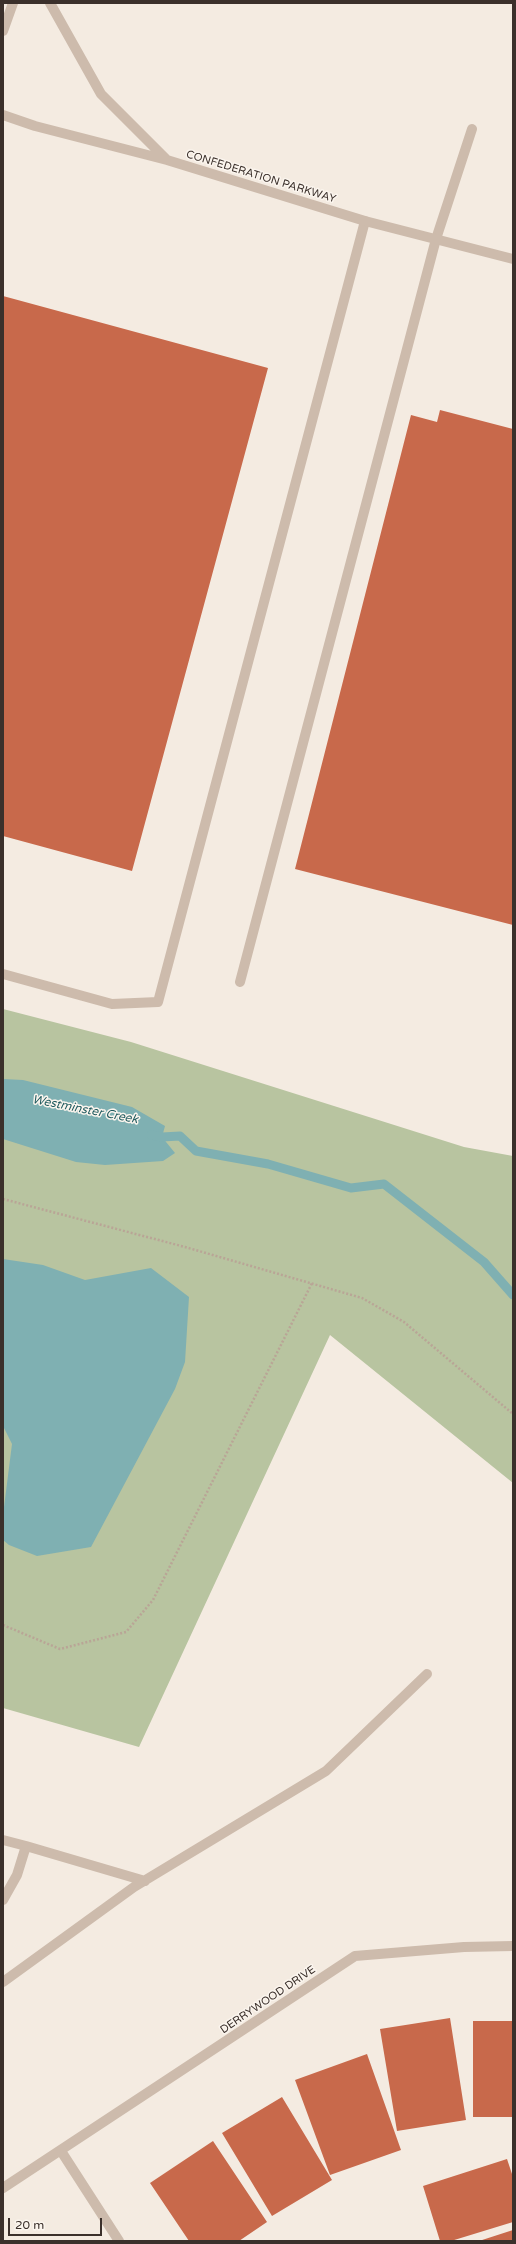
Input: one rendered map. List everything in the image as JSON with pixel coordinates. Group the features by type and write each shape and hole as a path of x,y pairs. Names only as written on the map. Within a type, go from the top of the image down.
{"street":[{"path":"3,31 13,3"},
{"path":"50,3 101,94 167,160"},
{"name":"CONFEDERATION PARKWAY","path":"3,115 35,126 167,160 365,221 513,259"},
{"path":"240,982 436,239 472,129"},
{"path":"3,974 112,1004 158,1002 365,221"},
{"path":"3,1982 145,1881 326,1771 427,1674"},
{"path":"3,1840 145,1881"},
{"path":"3,1900 17,1875 26,1846"},
{"name":"DERRYWOOD DRIVE","path":"3,2188 62,2151 355,1956 464,1947 513,1946"},
{"path":"62,2151 119,2241"}],"path":[{"path":"3,1199 362,1298 404,1322 513,1414"},
{"path":"3,1625 60,1649 126,1632 153,1600 312,1284"}],"green space":[{"path":"3,1009 131,1042 464,1147 513,1156 513,1483 330,1335 139,1747 3,1708"}],"water":[{"name":"Westminster Creek","path":"3,1079 23,1080 132,1107 165,1126 162,1137 175,1153 163,1161 105,1165 76,1162 3,1139"},
{"path":"3,1259 43,1265 85,1280 151,1268 189,1297 185,1362 175,1389 91,1547 37,1556 9,1545 3,1540 3,1515 12,1444 3,1426"}],"building":[{"path":"3,296 268,368 132,871 3,836"},
{"path":"440,410 513,429 513,925 295,869 411,415 437,422"},
{"path":"450,2018 466,2120 397,2131 380,2029"},
{"path":"473,2021 513,2021 513,2117 473,2117"},
{"path":"367,2054 401,2150 330,2175 295,2080"},
{"path":"282,2097 332,2180 272,2216 222,2133"},
{"path":"213,2141 267,2222 239,2241 189,2241 150,2183"},
{"path":"507,2159 513,2177 513,2222 451,2241 440,2241 423,2186"},
{"path":"513,2230 513,2241 479,2241"}],"waterway":[{"path":"151,1135 162,1137 180,1136 196,1151 268,1164 351,1188 384,1184 484,1262 513,1295"}]}
